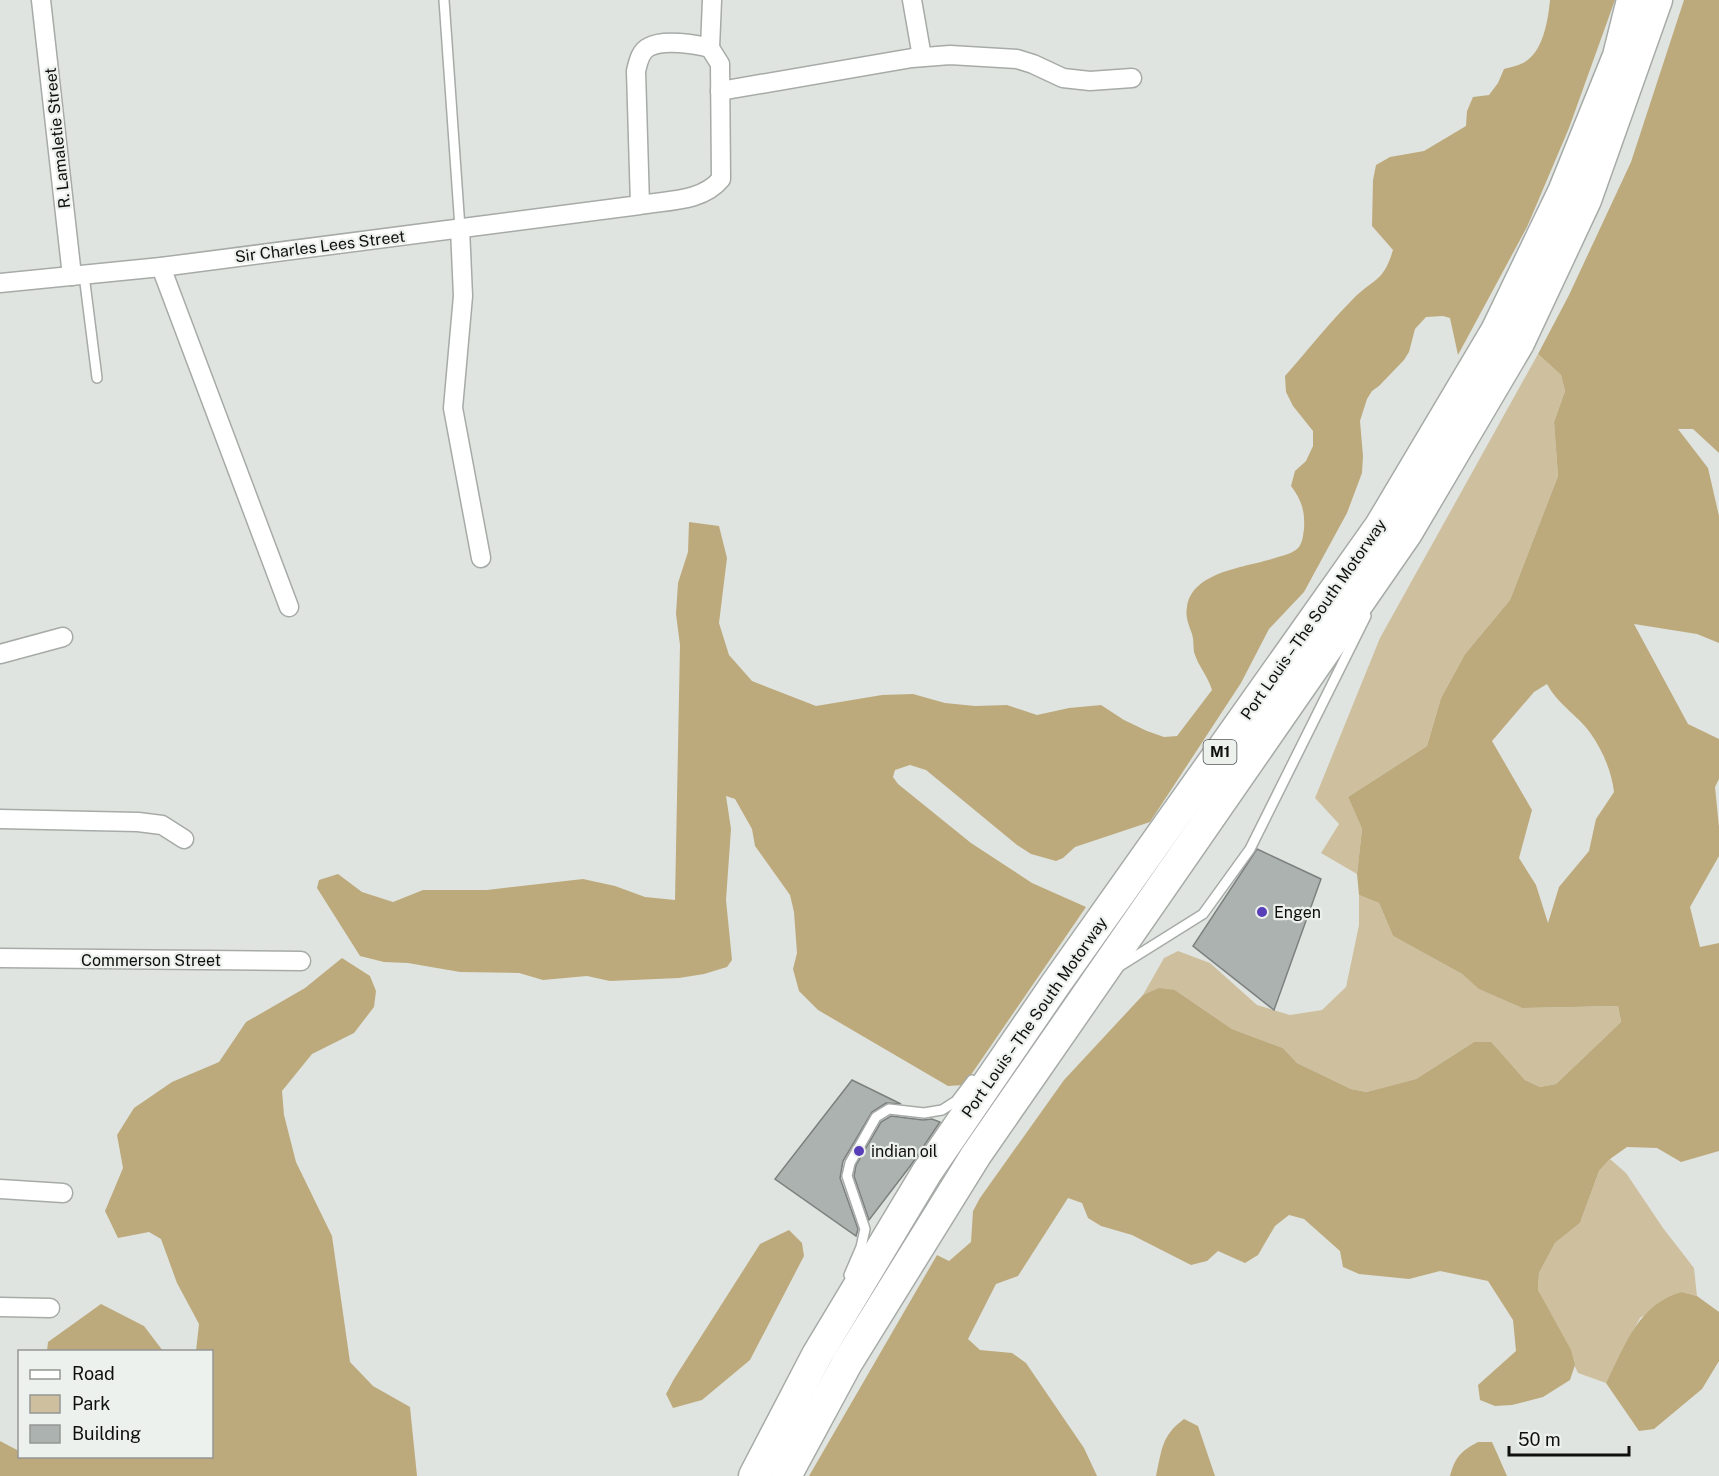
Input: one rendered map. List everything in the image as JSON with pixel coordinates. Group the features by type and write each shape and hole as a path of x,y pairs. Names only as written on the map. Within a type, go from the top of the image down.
{"highway":[{"name":"Port Louis – The South Motorway","path":"754,1476 817,1355 927,1172 1055,985 1380,526 1496,331 1563,192 1618,56 1632,0"},
{"name":"Port Louis – The South Motorway","path":"786,1476 847,1363 976,1155 1407,533 1519,343 1534,313 1586,200 1657,0"}],"street":[{"name":"R. Lamaletie Street","path":"41,0 78,276"},
{"name":"Sir Charles Lees Street","path":"0,283 161,267 699,196 713,189 721,179 720,64 711,48 712,0"},
{"path":"912,0 922,57"},
{"path":"640,205 636,72 640,57 648,47 657,44 694,43 711,48"},
{"path":"720,91 922,57 950,55 1017,59 1063,78 1090,81 1132,78"},
{"path":"460,228 463,296 453,408 482,558"},
{"path":"161,267 289,607"},
{"path":"0,654 63,637"},
{"path":"0,819 138,822 162,825 184,839"},
{"name":"Commerson Street","path":"0,958 301,961"},
{"path":"0,1189 63,1193"},
{"path":"0,1308 50,1308"}],"lane":[{"path":"444,0 460,228"},
{"path":"78,276 97,378"},
{"path":"1376,596 1407,533"},
{"path":"1099,978 1203,914 1250,849 1371,607"},
{"path":"1004,1041 1055,985"},
{"path":"848,1280 861,1247 865,1229 847,1176 850,1163 876,1117 889,1109 924,1113 942,1110 956,1101 976,1074"},
{"path":"817,1355 843,1290"}],"green space":[{"path":"1538,354 1561,375 1565,391 1554,422 1558,476 1510,600 1465,654 1441,698 1427,746 1348,797 1362,829 1357,874 1321,853 1339,824 1315,798 1380,638"},
{"path":"1359,895 1379,903 1393,936 1462,974 1480,989 1522,1008 1618,1006 1621,1022 1556,1084 1540,1087 1525,1080 1491,1043 1474,1042 1416,1079 1368,1092 1351,1089 1297,1063 1283,1048 1232,1029 1175,990 1143,995 1164,958 1178,951 1210,963 1257,1005 1290,1015 1322,1010 1346,987 1359,925"},
{"path":"1610,1159 1626,1173 1663,1228 1694,1268 1697,1296 1682,1292 1640,1318 1606,1383 1578,1373 1538,1290 1539,1273 1555,1243 1580,1223 1599,1171"}],"shaded area":[{"path":"1550,0 1615,0 1569,128 1527,227 1458,355 1450,318 1426,317 1415,329 1409,352 1404,360 1372,391 1360,421 1362,473 1347,513 1304,592 1269,629 1241,683 1150,822 1075,847 1056,861 1031,854 1017,845 926,770 910,765 895,770 893,777 898,784 971,843 1032,883 1086,907 964,1085 948,1086 818,1010 799,991 793,969 797,953 794,912 790,895 755,846 752,829 735,799 726,796 731,829 726,900 732,960 727,967 679,978 610,981 587,976 543,980 519,973 460,972 408,963 384,962 360,956 317,888 319,880 338,874 362,892 393,902 423,890 487,890 583,879 615,886 645,897 675,900 680,645 676,614 678,583 688,552 689,522 719,526 727,558 719,623 729,655 752,681 816,706 882,695 913,694 945,703 975,706 1007,705 1037,715 1069,708 1101,705 1147,731 1164,737 1177,736 1212,690 1194,652 1193,636 1187,614 1191,595 1199,585 1211,578 1238,567 1289,553 1297,549 1301,542 1304,529 1303,511 1291,486 1295,471 1306,461 1313,446 1313,431 1293,406 1286,392 1285,376 1344,308 1378,279 1386,268 1393,250 1372,226 1373,180 1376,165 1390,157 1424,151 1466,126 1467,111 1473,97 1489,95 1504,69 1523,63 1535,52 1546,27"},
{"path":"1684,0 1719,0 1719,453 1693,429 1678,429 1708,468 1719,516 1719,643 1697,634 1634,624 1688,724 1719,739 1719,779 1715,787 1719,856 1690,907 1700,947 1719,943 1719,1151 1681,1162 1657,1148 1627,1147 1610,1159 1599,1171 1580,1223 1555,1243 1539,1273 1538,1290 1571,1350 1575,1365 1570,1380 1543,1397 1512,1405 1495,1406 1480,1400 1478,1385 1516,1351 1513,1320 1488,1281 1440,1271 1409,1279 1359,1274 1343,1267 1340,1251 1304,1219 1289,1215 1275,1226 1258,1255 1245,1263 1218,1251 1207,1261 1191,1265 1132,1235 1101,1226 1088,1218 1082,1203 1068,1198 1018,1276 996,1284 968,1339 980,1350 1012,1353 1026,1363 1084,1448 1097,1476 809,1476 937,1255 949,1261 971,1242 973,1211 980,1198 1064,1080 1143,995 1159,988 1175,990 1232,1029 1283,1048 1297,1063 1351,1089 1367,1092 1416,1079 1474,1042 1491,1042 1525,1080 1540,1087 1556,1084 1621,1022 1618,1006 1522,1008 1479,989 1462,974 1393,936 1379,903 1359,895 1357,874 1362,829 1348,797 1427,746 1441,698 1465,654 1510,600 1558,476 1554,422 1565,391 1561,375 1538,354 1569,295 1631,162","holes":["1547,684 1586,727 1595,741 1609,770 1614,792 1596,819 1589,851 1559,887 1548,923 1536,885 1519,858 1532,810 1492,741 1534,692"]},
{"path":"342,958 370,976 376,991 374,1007 354,1033 312,1054 282,1091 284,1115 296,1162 332,1236 350,1362 373,1386 410,1407 417,1476 0,1476 0,1441 18,1450 18,1458 213,1458 213,1350 196,1350 199,1324 177,1283 161,1239 149,1232 118,1238 105,1211 123,1168 117,1135 134,1108 172,1082 219,1062 246,1022 305,988"},
{"path":"789,1230 802,1243 804,1256 750,1360 702,1400 673,1408 666,1394 760,1244"},
{"path":"1682,1292 1697,1296 1719,1312 1719,1361 1702,1389 1654,1429 1639,1431 1606,1383 1627,1341 1644,1316 1654,1306"},
{"path":"101,1304 144,1326 162,1350 47,1350 48,1342"},
{"path":"1184,1419 1198,1426 1215,1476 1156,1476 1161,1451 1167,1438 1176,1425"},
{"path":"1478,1442 1492,1442 1507,1476 1450,1476 1459,1455"}],"building":[{"name":"Engen","path":"1257,849 1321,879 1274,1010 1193,946"},
{"path":"852,1080 901,1104 886,1103 872,1112 843,1161 840,1178 858,1229 856,1236 775,1179"},
{"path":"891,1116 932,1119 940,1122 869,1220 854,1176 856,1165 881,1122"}],"place":[{"name":"Engen","path":"1262,912"},
{"name":"indian oil","path":"859,1151"}]}
